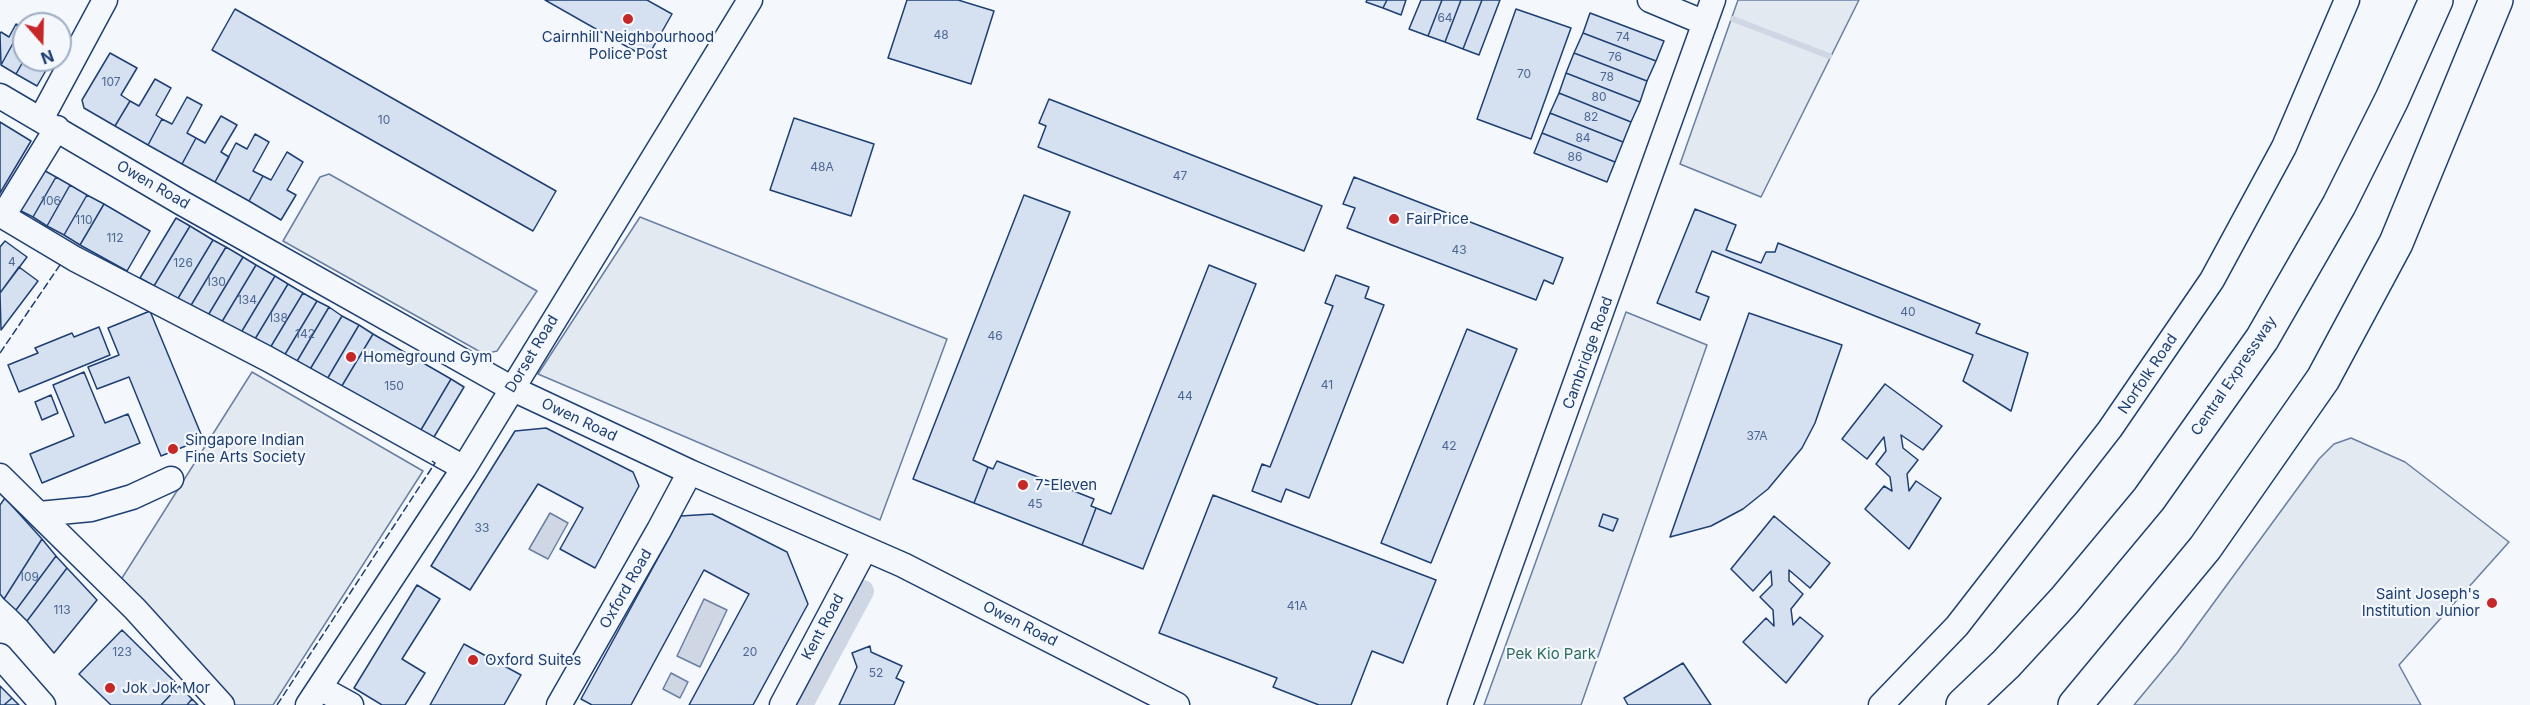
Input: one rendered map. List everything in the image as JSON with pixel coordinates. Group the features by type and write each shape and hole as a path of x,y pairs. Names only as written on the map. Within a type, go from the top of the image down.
{"highway":[{"name":"Central Expressway","path":"1963,705 2006,664 2064,601 2149,499 2262,339 2339,205 2392,99 2436,0"},
{"path":"2075,705 2205,548 2323,379 2396,243 2496,0"}],"street":[{"path":"105,0 49,124 3,216 75,259 268,359 464,468"},
{"path":"1650,0 1705,22"},
{"name":"Cambridge Road","path":"1460,705 1713,0"},
{"name":"Norfolk Road","path":"1881,705 1957,626 2110,429 2212,280 2284,147 2347,0"},
{"name":"Dorset Road","path":"314,700 464,468 745,2"},
{"name":"Owen Road","path":"0,96 182,203 511,388 690,472 903,565 1177,705"},
{"name":"Oxford Road","path":"559,705 690,472"},
{"path":"0,476 135,609 222,705"},
{"path":"39,514 91,509 132,496 171,479"},
{"name":"Kent Road","path":"782,705 865,549"},
{"path":"0,656 43,705"},
{"path":"314,700 351,705"}],"green space":[{"path":"1738,0 1859,0 1761,197 1680,164"},
{"path":"329,174 537,291 497,351 484,354 283,241 320,177"},
{"path":"640,217 947,339 880,520 538,374"},
{"name":"Pek Kio Park","path":"1626,312 1707,345 1581,705 1484,705"},
{"path":"252,372 423,471 273,705 228,705 117,586"},
{"path":"2351,438 2405,462 2509,542 2399,665 2421,705 2134,705 2177,653 2319,459 2334,444"}],"shaded area":[{"path":"550,513 568,523 548,559 529,549"},
{"path":"704,599 727,610 700,667 677,656"},
{"path":"671,673 688,682 680,698 663,689"}],"building":[{"path":"545,0 647,0 672,14 647,58"},
{"path":"907,0 958,0 994,11 971,84 888,58"},
{"path":"1367,0 1387,0 1383,8 1366,2"},
{"path":"1387,0 1406,0 1401,15 1383,8"},
{"path":"1421,0 1442,0 1428,36 1409,29"},
{"path":"1442,0 1461,0 1445,42 1428,36"},
{"path":"1461,0 1482,0 1463,49 1445,42"},
{"path":"1482,0 1500,0 1479,55 1463,49"},
{"path":"235,9 556,191 533,231 212,50"},
{"path":"1516,9 1571,28 1531,139 1477,119"},
{"path":"1590,13 1664,41 1656,61 1583,33"},
{"path":"12,31 12,45 1,65 0,34 1,32 9,37"},
{"path":"1583,33 1656,61 1647,81 1574,53"},
{"path":"12,45 12,72 1,65"},
{"path":"110,53 137,68 121,95 130,101 115,126 84,108 82,100"},
{"path":"1574,53 1647,81 1640,102 1566,73"},
{"path":"17,72 45,72 37,86 16,74"},
{"path":"1566,73 1640,102 1631,122 1559,93"},
{"path":"155,79 171,88 156,115 162,119 148,145 115,126 130,101 139,106"},
{"path":"1559,93 1631,122 1623,142 1550,113"},
{"path":"187,97 202,105 187,133 196,138 182,164 148,145 162,119 172,124"},
{"path":"1049,99 1322,206 1304,251 1038,147 1046,126 1039,123"},
{"path":"1550,113 1623,142 1615,162 1542,133"},
{"path":"221,116 237,125 221,152 229,157 215,182 182,164 196,138 205,143"},
{"path":"794,118 874,144 851,216 770,190"},
{"path":"0,122 31,141 0,193"},
{"path":"1542,133 1615,162 1607,182 1534,153"},
{"path":"255,134 269,142 253,171 263,176 249,201 215,182 236,143 247,149"},
{"path":"287,152 303,162 287,190 296,195 281,220 249,201 263,176 271,180"},
{"path":"40,168 56,177 33,217 17,209"},
{"path":"56,177 70,185 47,226 33,217"},
{"path":"1354,177 1563,258 1553,284 1544,280 1536,300 1347,228 1355,208 1343,204"},
{"path":"70,185 87,195 64,235 47,226"},
{"path":"87,195 104,204 80,245 64,235"},
{"path":"1024,195 1070,212 973,460 988,467 974,503 913,479"},
{"path":"104,204 150,231 127,271 80,245"},
{"path":"1695,209 1736,225 1726,250 1761,263 1766,252 1775,252 1778,243 1980,324 1976,333 2028,353 2011,411 1963,381 1973,355 1712,251 1696,292 1709,297 1700,320 1657,303"},
{"path":"176,218 190,226 154,286 140,278"},
{"path":"190,226 213,240 177,300 154,286"},
{"path":"213,240 226,247 190,307 177,300"},
{"path":"5,241 27,257 0,293 0,247"},
{"path":"226,247 243,257 207,317 190,307"},
{"path":"243,257 256,265 220,325 207,317"},
{"path":"256,265 275,276 239,336 220,325"},
{"path":"1209,265 1256,284 1143,569 1082,545 1096,508 1111,514"},
{"path":"19,267 38,281 1,330 0,293"},
{"path":"1336,275 1369,287 1365,298 1384,305 1309,498 1286,489 1281,502 1252,491 1262,464 1270,467 1333,306 1325,303"},
{"path":"275,276 288,284 252,344 239,336"},
{"path":"288,284 303,293 267,353 252,344"},
{"path":"303,293 317,301 281,361 267,353"},
{"path":"317,301 329,307 293,368 281,361"},
{"path":"329,307 342,316 306,376 293,368"},
{"path":"150,311 203,439 161,456 129,377 97,389 88,367 119,355 108,328"},
{"path":"1749,313 1842,345 1815,423 1802,448 1768,489 1743,509 1711,526 1670,537"},
{"path":"342,316 359,325 323,386 306,376"},
{"path":"359,325 373,334 337,394 323,386"},
{"path":"99,327 110,355 19,392 8,365 38,353 35,348 72,333 74,337"},
{"path":"1467,329 1517,349 1431,563 1381,543"},
{"path":"373,334 451,379 415,440 337,394"},
{"path":"84,372 105,423 128,414 140,443 42,483 30,454 74,436 53,385"},
{"path":"451,379 464,387 428,447 415,440"},
{"path":"1885,384 1942,426 1923,450 1901,435 1903,448 1918,460 1907,474 1909,491 1916,481 1941,498 1909,549 1865,509 1884,486 1892,491 1890,477 1876,464 1886,451 1884,437 1867,459 1842,439"},
{"path":"51,395 58,413 42,420 35,402"},
{"path":"546,428 633,472 639,486 595,568 560,549 583,508 538,484 470,590 431,566 515,431"},
{"path":"997,461 1094,499 1091,506 1096,508 1082,545 974,503 988,467 993,469"},
{"path":"1213,495 1436,580 1403,663 1372,651 1351,705 1319,705 1273,687 1277,678 1159,633"},
{"path":"5,498 42,539 4,599 0,594 0,505"},
{"path":"712,514 787,552 808,604 753,705 689,705 749,594 704,570 631,705 592,705 581,699 681,516"},
{"path":"1603,514 1618,519 1613,531 1599,526"},
{"path":"1774,516 1830,563 1810,588 1789,570 1789,581 1803,594 1791,609 1793,625 1800,617 1823,636 1786,683 1743,642 1766,618 1774,626 1773,610 1760,597 1772,585 1771,571 1753,591 1731,569"},
{"path":"42,539 56,556 16,610 4,599"},
{"path":"56,556 67,568 27,621 16,610"},
{"path":"67,568 97,600 54,653 27,621"},
{"path":"417,585 440,599 402,659 425,673 405,705 382,705 354,688"},
{"path":"122,630 179,686 161,705 111,705 79,674"},
{"name":"Oxford Suites","path":"464,644 521,675 504,705 430,705"},
{"path":"870,646 871,652 902,666 896,678 904,682 894,705 839,705 857,667 852,653"},
{"path":"1683,663 1711,705 1628,705 1624,698"},
{"path":"0,686 12,698 4,705 0,705"},
{"path":"179,686 192,699 187,705 161,705"},
{"path":"12,698 19,705 4,705"},
{"path":"192,699 198,705 187,705"}],"waterway":[{"path":"1733,19 1829,56"},
{"path":"802,705 863,591"}],"fence":[{"path":"0,353 62,262"},
{"path":"277,705 435,463 432,461"}],"place":[{"name":"Cairnhill Neighbourhood Police Post","path":"628,19"},
{"name":"FairPrice","path":"1394,219"},
{"name":"Homeground Gym","path":"351,357"},
{"name":"Singapore Indian Fine Arts Society","path":"173,449"},
{"name":"7-Eleven","path":"1023,485"},
{"name":"Saint Joseph's Institution Junior","path":"2492,603"},
{"name":"Oxford Suites","path":"473,660"},
{"name":"Jok Jok Mor","path":"110,688"}]}
